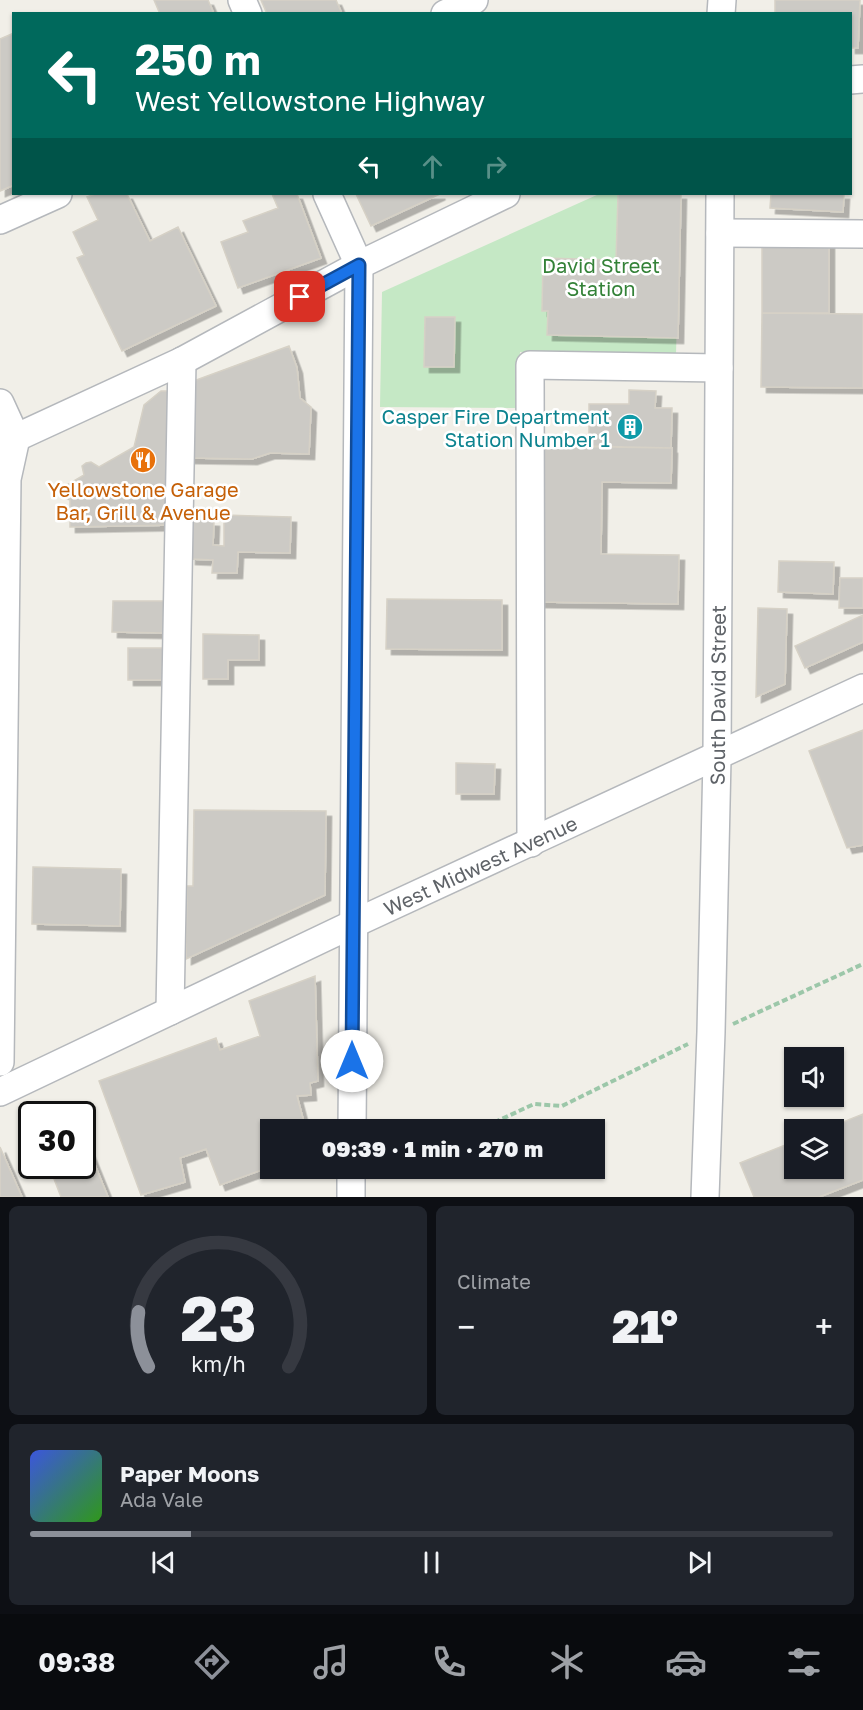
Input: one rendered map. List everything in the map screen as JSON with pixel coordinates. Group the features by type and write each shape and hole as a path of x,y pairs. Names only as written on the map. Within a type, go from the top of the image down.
{"street":[{"path":"449,12 474,0"},
{"path":"0,220 56,195"},
{"path":"327,195 359,265 352,1119"},
{"path":"8,441 182,361 359,265 504,195"},
{"name":"South David Street","path":"705,1197 717,758 720,195"},
{"path":"720,233 863,234"},
{"path":"170,1011 182,361"},
{"path":"531,843 530,364 719,368"},
{"path":"0,403 8,441 0,1062"},
{"name":"West Midwest Avenue","path":"0,1092 353,924 717,758 863,688"},
{"path":"351,1179 351,1197"}],"path":[{"path":"502,1119 534,1104 562,1106 711,1032 863,963"}],"green space":[{"name":"David Street Station","path":"597,195 680,195 676,355 520,352 517,408 380,407 382,292"}],"building":[{"path":"154,0 208,0 213,12 159,12"},
{"path":"261,0 336,0 341,12 266,12"},
{"path":"775,0 860,0 858,48 852,48 852,12 775,12"},
{"path":"12,34 12,186 0,191 0,39"},
{"path":"127,195 150,241 178,227 216,306 122,351 77,258 84,255 73,232 98,220 87,197"},
{"path":"272,195 297,195 321,258 238,288 221,242 248,232 243,221 278,208"},
{"path":"356,195 438,195 371,226"},
{"path":"618,195 681,195 678,338 547,335 548,311 542,311 543,258 616,260"},
{"path":"771,195 844,195 843,212 770,208"},
{"path":"762,240 829,241 829,313 762,313"},
{"path":"762,313 863,314 863,388 761,387"},
{"path":"425,317 455,317 454,367 424,367"},
{"path":"289,346 297,368 300,398 311,407 309,454 270,453 252,459 188,458 188,383"},
{"name":"Casper Fire Department Station Number 1","path":"629,390 656,391 655,408 672,408 671,448 589,446 589,404 629,404"},
{"name":"Yellowstone Garage Bar, Grill & Avenue","path":"161,391 172,391 174,525 70,527 70,496 62,493 62,488 84,475 82,466 86,463 91,462 99,467 134,447 144,405"},
{"path":"539,446 672,448 671,483 602,482 601,554 679,555 678,604 537,602"},
{"path":"224,515 291,517 290,553 238,552 237,573 212,573 213,560 190,559 191,520 214,521 213,545 224,546"},
{"path":"779,561 834,562 833,594 778,592"},
{"path":"840,578 863,578 863,608 839,608"},
{"path":"387,599 502,600 502,650 386,649"},
{"path":"113,601 166,601 165,633 112,632"},
{"path":"758,608 787,609 785,684 756,697"},
{"path":"863,615 863,642 805,668 795,646"},
{"path":"203,634 259,635 259,660 228,660 228,679 203,679"},
{"path":"128,648 171,648 170,680 128,680"},
{"path":"863,730 863,845 847,848 809,751"},
{"path":"456,763 495,764 494,794 456,794"},
{"path":"194,810 326,811 325,895 186,959 187,886 193,886"},
{"path":"33,867 121,869 120,926 32,924"},
{"path":"315,976 318,1081 310,1083 311,1095 297,1096 303,1119 260,1119 260,1171 220,1185 206,1149 180,1158 185,1182 141,1195 99,1081 216,1038 220,1050 260,1036 249,1001"},
{"path":"863,1114 863,1180 819,1197 754,1197 740,1163 784,1145 784,1179 844,1179 844,1122"},
{"path":"0,1147 22,1197 0,1197"},
{"path":"96,1167 108,1197 61,1197 54,1179 96,1179"}],"place":[{"name":"Casper Fire Department Station Number 1","path":"630,427"},
{"name":"Yellowstone Garage Bar, Grill & Avenue","path":"143,460"}],"route":[{"path":"300,297 359,265 352,1061"}]}
